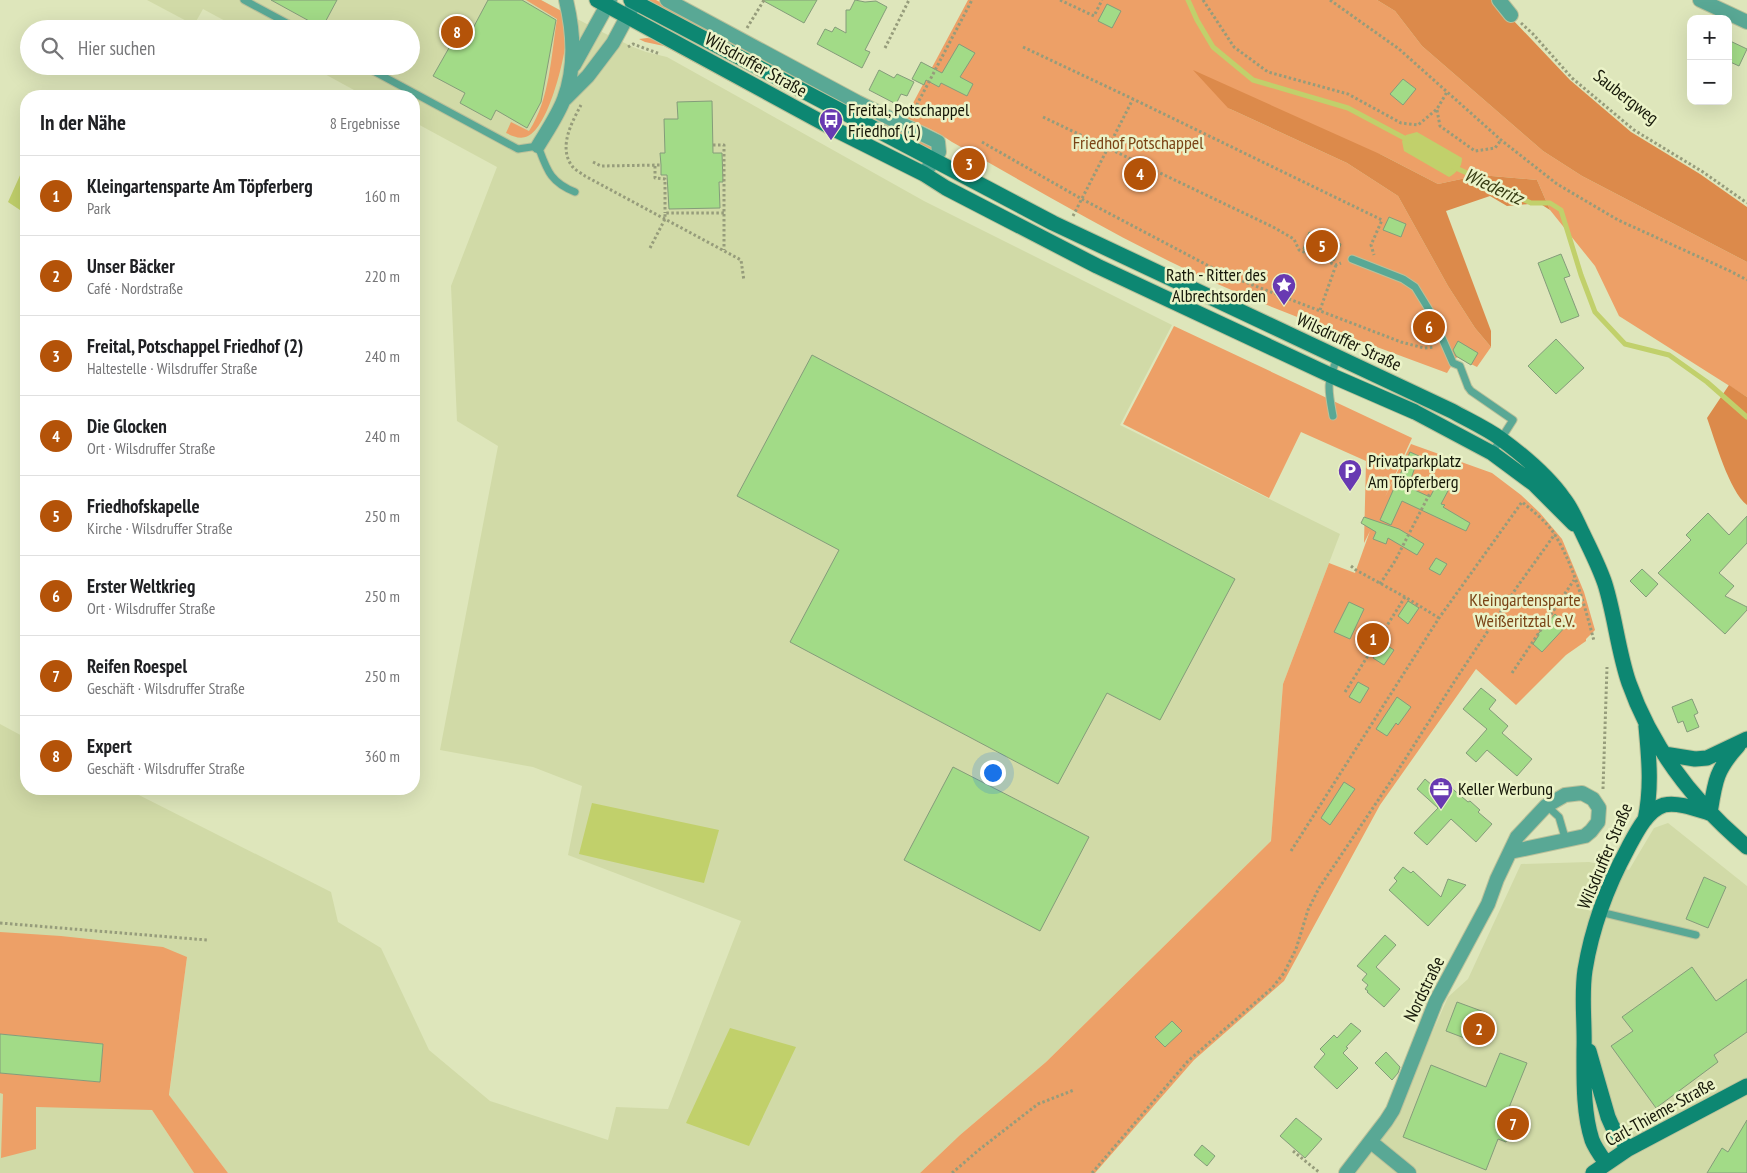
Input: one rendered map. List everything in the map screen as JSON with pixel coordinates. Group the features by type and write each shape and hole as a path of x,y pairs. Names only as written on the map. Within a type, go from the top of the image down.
{"main road":[{"name":"Wilsdruffer Straße","path":"633,1 1108,250 1452,411 1501,439 1544,476 1564,497 1575,514 1605,585 1629,683 1646,722 1664,754 1692,793 1710,813 1747,847"},
{"name":"Wilsdruffer Straße","path":"604,2 628,17 836,130 924,174 946,188 1097,266 1415,412 1492,453 1534,484 1581,530"},
{"name":"Wilsdruffer Straße","path":"1606,1163 1592,1142 1588,1124 1584,1078 1585,1033 1583,1012 1585,970 1600,912 1625,853 1645,820 1650,798 1646,722"},
{"path":"1664,754 1695,760 1707,758 1745,740"},
{"path":"1645,820 1654,811 1670,804 1710,813 1715,782 1720,769 1745,740"},
{"name":"Wilsdruffer Straße","path":"1585,1033 1608,1117 1628,1149"},
{"name":"Carl-Thieme-Straße","path":"1592,1173 1628,1149 1747,1086"}],"street":[{"path":"566,0 573,37 572,68"},
{"name":"Wilsdruffer Straße","path":"667,0 857,102 930,137 938,142 940,148 935,160"},
{"path":"1499,0 1511,15"},
{"path":"1700,0 1747,22"},
{"path":"564,99 588,76 613,43 628,17 633,1"},
{"path":"538,146 564,99 572,68 604,2"},
{"path":"924,174 935,160"},
{"name":"Nordstraße","path":"1346,1173 1371,1142 1393,1110 1436,1001 1488,904 1516,837 1543,804 1565,795 1582,793 1592,798 1599,808"},
{"path":"1510,852 1585,836 1598,822 1599,808"},
{"path":"1371,1142 1409,1173"}],"lane":[{"path":"244,0 281,20"},
{"path":"380,75 408,90"},
{"path":"420,97 518,150 538,146 546,169 560,186 575,192"},
{"path":"1352,259 1403,279 1416,287 1453,363 1460,366 1468,387 1513,420 1492,453"},
{"path":"1333,416 1328,389 1330,374 1338,357"},
{"path":"1543,804 1559,817 1566,841"},
{"path":"1600,912 1696,935"}],"path":[{"path":"743,35 764,0"},
{"path":"885,48 909,0"},
{"path":"908,121 972,0"},
{"path":"1060,0 1094,16 1102,0"},
{"path":"1203,0 1234,47 1268,72 1348,94 1402,123 1418,125 1437,109 1447,92"},
{"path":"1330,0 1399,50 1501,140 1557,184 1618,220 1747,280"},
{"name":"Saubergweg","path":"1511,15 1533,34 1572,78 1634,130 1703,172 1747,202"},
{"path":"626,48 633,44"},
{"path":"1023,47 1382,220 1371,245 1375,260 1374,268"},
{"path":"1074,213 1080,198 1133,99"},
{"path":"584,102 569,129 567,155 572,166 584,176 741,260 744,281"},
{"path":"1437,109 1440,126 1475,151 1495,148 1501,140"},
{"path":"1042,117 1273,227 1294,239 1299,250 1336,265 1352,259"},
{"path":"982,142 1080,198 1224,274 1402,342 1424,348 1445,346"},
{"path":"713,145 724,145 724,250"},
{"path":"593,162 601,166 660,165"},
{"path":"650,248 665,219 665,179 655,178 655,166"},
{"path":"665,213 724,213"},
{"path":"1320,310 1336,265"},
{"path":"1380,584 1395,560 1430,493"},
{"path":"1291,851 1438,618 1522,502 1537,514 1555,534 1582,596 1594,641"},
{"path":"1092,1173 1188,1061 1272,988 1284,973 1296,949 1308,910 1319,888 1517,587 1555,534"},
{"path":"1351,566 1438,618"},
{"path":"1512,673 1575,580"},
{"path":"1345,692 1405,597"},
{"path":"1599,808 1603,798 1607,663"},
{"path":"0,923 208,940"},
{"path":"1480,1030 1494,1034"},
{"path":"952,1173 1038,1104 1074,1090"},
{"path":"1513,1124 1521,1128"},
{"path":"1293,1151 1320,1173"}],"shaded area":[{"path":"147,0 541,0 633,47 667,57 924,201 1172,325 1120,425 1340,534 1283,684 1271,841 1046,1062 960,1135 920,1173 228,1173 169,1096 187,957 152,1110 194,1173 0,1173 0,724 20,735 20,795 139,795 331,892 338,922 381,948 429,1050 490,1101 608,1140 616,1107 668,1109 741,921 568,855 582,786 533,767 440,750 498,446 457,421 451,286 497,167 420,125 420,90 354,90 326,75 420,75 420,20 223,20 203,9 197,20 185,20"},
{"path":"1377,0 1494,0 1570,80 1631,132 1700,174 1747,207 1747,262 1582,176 1543,151 1422,46 1395,11"},
{"path":"1193,70 1382,155 1438,184 1480,175 1537,180 1550,210 1539,203 1507,206 1490,196 1446,211 1491,331 1491,347 1475,328 1448,286 1398,196 1347,163 1228,108"},
{"path":"1417,132 1462,158 1461,165 1456,172 1449,177 1404,151 1402,141 1406,135"},
{"path":"20,175 20,210 8,202"},
{"path":"1729,385 1747,397 1747,505 1734,489 1718,452 1707,418"},
{"path":"592,803 719,830 704,883 579,854"},
{"path":"1668,823 1747,886 1747,1173 1351,1173 1393,1121 1448,997 1468,979 1521,864 1589,862 1629,870 1654,828"},
{"path":"730,1028 796,1047 749,1146 686,1123"}],"green space":[{"path":"526,0 541,0 565,13 566,37 565,50 554,93 542,120 528,136 519,138 506,133 511,122 529,131 536,119 549,77 557,19"},
{"path":"646,0 656,0 925,144 927,141 933,143 932,152"},
{"name":"Friedhof Potschappel","path":"968,0 1377,0 1395,11 1422,46 1543,151 1582,176 1747,262 1747,397 1619,316 1595,266 1550,210 1537,180 1480,175 1438,184 1382,155 1228,108 1347,163 1398,196 1448,286 1475,328 1491,347 1477,367 1457,357 1447,373 1271,306 1213,282 1146,250 935,131 917,123 904,120"},
{"path":"639,39 657,39 751,93 664,46"},
{"name":"Kleingartensparte Weißeritztal e.V.","path":"1174,326 1412,438 1385,497 1411,444 1492,473 1521,495 1540,513 1562,539 1584,592 1595,630 1586,641 1566,655 1516,705 1476,669 1380,805 1284,981 1194,1060 1095,1173 920,1173 960,1135 1046,1062 1271,841 1283,684 1329,563 1355,573 1370,531 1364,543 1366,461 1301,432 1269,498 1123,424"},
{"path":"0,932 61,936 163,947 187,957 169,1095 228,1173 194,1173 152,1110 36,1107 36,1149 1,1158 3,1094 0,1093 0,1073 99,1082 103,1044 0,1034"}],"building":[{"path":"271,0 337,0 326,20 307,20"},
{"path":"488,0 522,0 556,20 541,102 527,128 496,110 491,120 460,103 465,93 433,76 462,25 472,30"},
{"path":"762,0 817,0 804,23"},
{"path":"855,0 865,2 876,1 887,7 865,50 870,52 862,68 817,44 825,29 832,32 835,27 846,33 846,10 850,10"},
{"path":"1107,4 1121,11 1112,28 1098,21"},
{"path":"1732,42 1747,49 1739,66 1732,63"},
{"path":"959,44 975,53 960,77 973,84 967,96 941,83 939,87 926,80 924,85 912,79 921,62 942,73"},
{"path":"879,70 894,78 897,74 914,82 907,96 901,94 896,104 869,90"},
{"path":"1403,79 1416,89 1403,105 1390,94"},
{"path":"712,101 713,153 722,153 723,182 719,182 720,208 669,209 667,175 661,175 660,153 665,153 664,119 678,119 677,102"},
{"path":"1389,217 1406,224 1401,237 1383,230"},
{"path":"1309,232 1341,244 1334,261 1303,249"},
{"path":"1561,254 1570,276 1564,278 1579,316 1561,323 1538,263"},
{"path":"1556,339 1584,368 1556,394 1528,366"},
{"path":"1458,341 1478,353 1471,365 1456,356 1453,350"},
{"path":"812,355 1235,579 1160,720 1107,693 1058,784 790,642 839,550 737,496"},
{"path":"1410,452 1419,456 1408,487 1430,497 1439,480 1450,487 1441,504 1470,523 1466,531 1402,501 1391,525 1380,520"},
{"path":"1708,513 1729,535 1747,516 1747,543 1719,573 1734,586 1725,596 1747,607 1747,610 1725,634 1658,573 1691,540 1686,535"},
{"path":"1364,517 1399,529 1424,544 1417,555 1388,538 1386,544 1373,539 1376,532 1361,523"},
{"path":"1436,558 1447,564 1440,575 1429,569"},
{"path":"1642,569 1658,584 1646,597 1630,581"},
{"path":"1408,601 1419,608 1408,624 1398,616"},
{"path":"1349,602 1364,609 1350,639 1334,632"},
{"path":"1555,614 1567,625 1542,652 1533,644 1538,634"},
{"path":"1383,643 1394,650 1384,665 1373,658"},
{"path":"1358,682 1369,688 1360,703 1349,697"},
{"path":"1481,688 1496,700 1489,709 1508,726 1502,733 1532,759 1517,776 1487,750 1476,762 1466,753 1487,729 1463,709"},
{"path":"1397,697 1411,707 1387,736 1376,729"},
{"path":"1692,699 1698,713 1694,715 1699,727 1687,732 1683,721 1678,723 1672,707"},
{"path":"953,767 1089,837 1040,931 904,860"},
{"path":"1425,779 1442,794 1449,786 1468,802 1470,801 1480,810 1478,812 1492,824 1476,842 1451,819 1427,845 1414,833 1438,808 1417,789"},
{"path":"1344,782 1355,789 1330,825 1321,818"},
{"path":"1403,867 1411,873 1413,871 1441,897 1448,879 1466,885 1428,926 1389,890 1397,881 1394,878"},
{"path":"1704,877 1726,887 1708,928 1686,919"},
{"path":"1385,935 1396,945 1376,967 1400,989 1384,1007 1365,989 1368,985 1362,980 1367,974 1357,966"},
{"path":"1692,967 1716,1001 1747,979 1747,1032 1714,1055 1718,1062 1656,1108 1611,1046 1633,1031 1622,1017"},
{"path":"1457,1002 1487,1013 1475,1042 1446,1031"},
{"path":"1172,1021 1182,1031 1165,1047 1155,1037"},
{"path":"1351,1023 1361,1031 1343,1053 1358,1068 1337,1089 1314,1067 1325,1054 1320,1049 1334,1035 1337,1038"},
{"path":"0,1034 103,1044 100,1082 0,1073"},
{"path":"1386,1052 1400,1067 1392,1080 1375,1063"},
{"path":"1500,1053 1527,1063 1506,1115 1515,1118 1506,1142 1498,1139 1486,1170 1403,1137 1431,1065 1486,1087"},
{"path":"1296,1118 1322,1139 1305,1158 1280,1136"},
{"path":"1747,1120 1747,1173 1707,1173 1722,1148 1728,1152"},
{"path":"1202,1145 1215,1156 1207,1166 1194,1155"}],"waterway":[{"name":"Wiederitz","path":"1188,0 1213,47 1253,80 1348,108 1410,141"},
{"name":"Wiederitz","path":"1454,167 1531,203 1550,203 1561,210 1581,275 1595,312 1625,344 1669,355 1707,382 1747,417"}],"place":[{"name":"Expert","path":"457,32"},
{"name":"Freital, Potschappel Friedhof (1)","path":"831,141"},
{"name":"Freital, Potschappel Friedhof (2)","path":"969,164"},
{"name":"Die Glocken","path":"1140,174"},
{"name":"Friedhofskapelle","path":"1322,246"},
{"name":"Rath - Ritter des Albrechtsorden","path":"1284,306"},
{"name":"Erster Weltkrieg","path":"1429,327"},
{"name":"Privatparkplatz Am Töpferberg","path":"1350,492"},
{"name":"Kleingartensparte Am Töpferberg","path":"1373,639"},
{"name":"Keller Werbung","path":"1441,810"},
{"name":"Unser Bäcker","path":"1479,1029"},
{"name":"Reifen Roespel","path":"1513,1124"}]}
